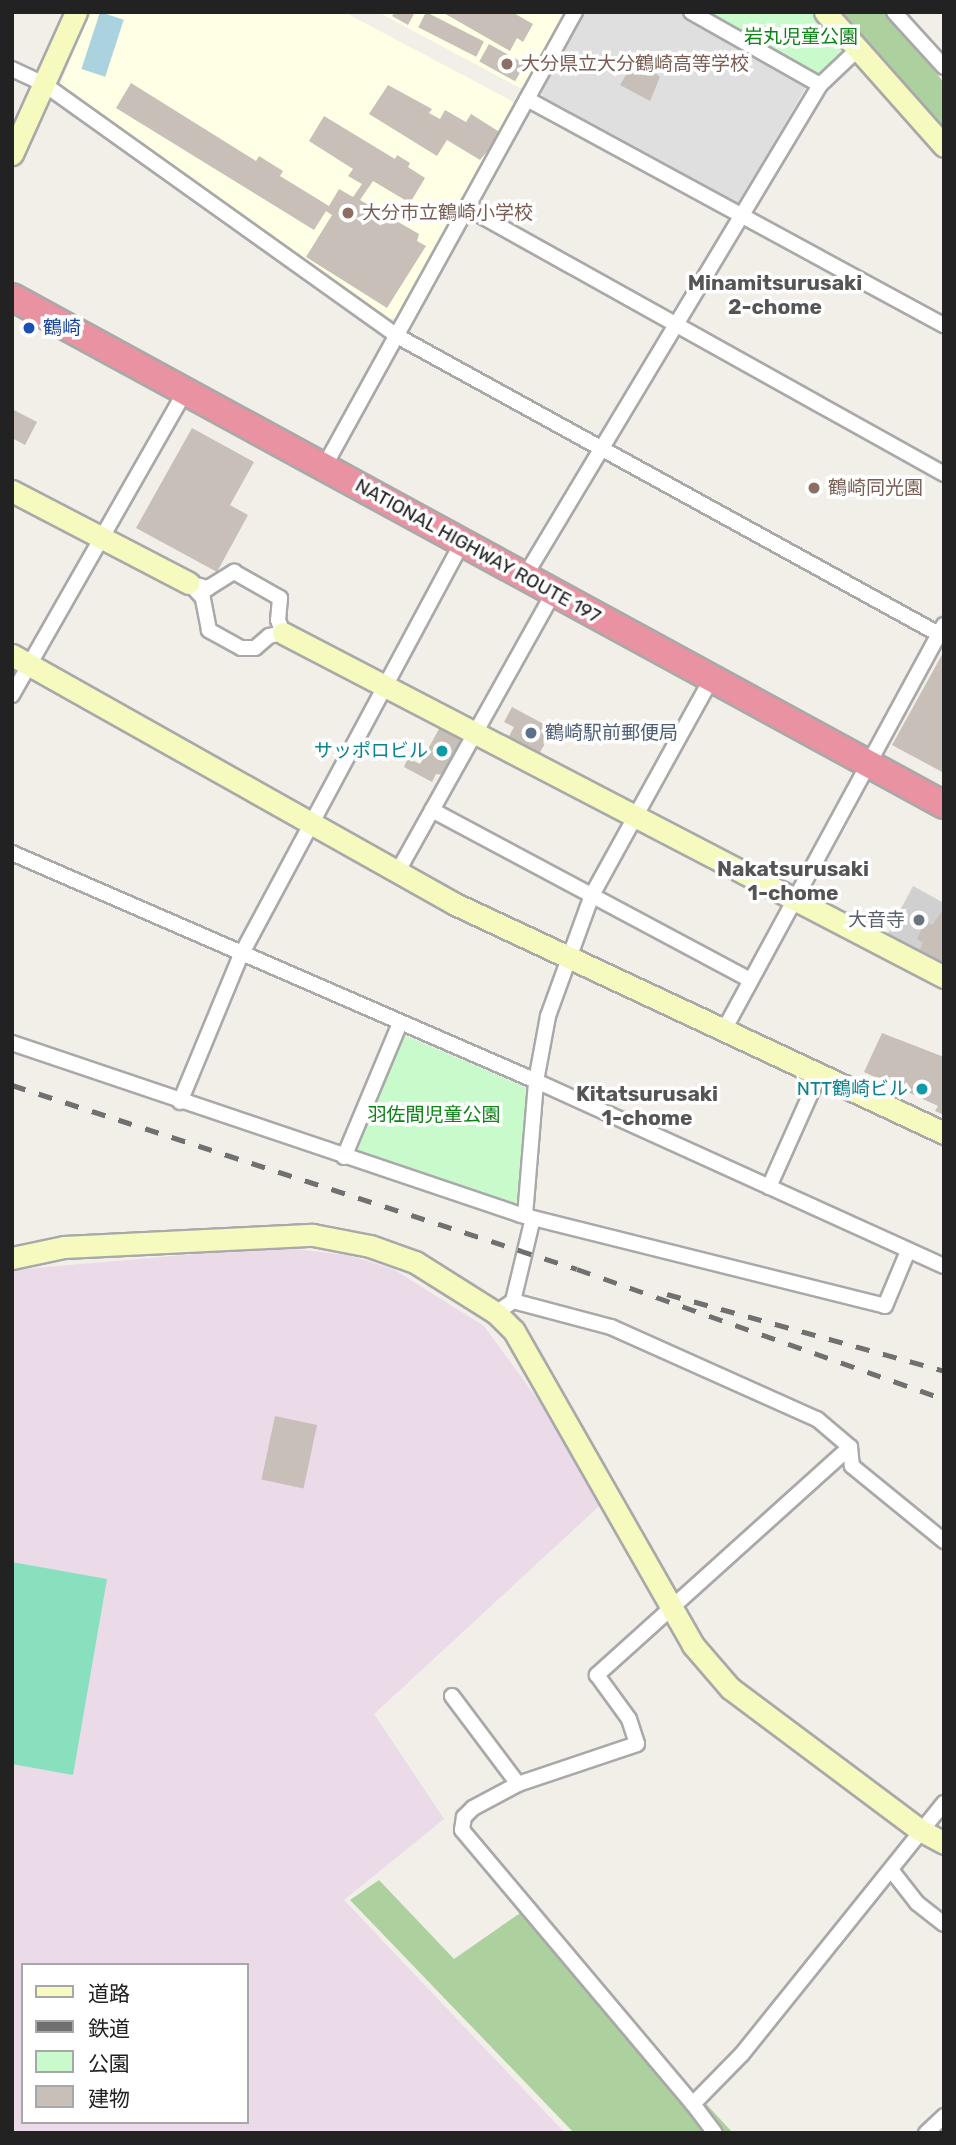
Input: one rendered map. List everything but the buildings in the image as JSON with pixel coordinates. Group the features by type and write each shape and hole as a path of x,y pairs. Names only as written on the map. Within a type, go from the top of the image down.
{"highway":[{"name":"NATIONAL HIGHWAY ROUTE 197","path":"12,297 944,805"}],"street":[{"path":"12,154 76,12"},
{"path":"324,467 575,12"},
{"path":"691,12 821,85"},
{"path":"825,12 944,146"},
{"path":"894,12 944,67"},
{"path":"525,576 674,323 821,85 858,49"},
{"path":"12,69 44,84 397,336 942,632 724,1030"},
{"path":"527,99 944,325"},
{"path":"467,208 944,474"},
{"path":"12,695 21,660 102,538 185,392"},
{"path":"12,491 189,583 208,588 234,572 265,586 280,598 278,620 283,633 386,684 944,977"},
{"path":"180,1102 241,955 463,542"},
{"path":"189,583 204,598 206,627 232,643 251,649 283,633"},
{"path":"398,871 554,592"},
{"path":"21,660 398,871 569,957 944,1133"},
{"path":"711,679 592,895 548,1016 536,1081 529,1217 505,1307 514,1331 693,1645 730,1688 920,1830 944,1843"},
{"path":"432,810 751,980"},
{"path":"12,853 241,955 536,1081 944,1266"},
{"path":"344,1157 400,1023"},
{"path":"12,1043 180,1102 529,1217 885,1306 908,1251"},
{"path":"769,1187 819,1074"},
{"path":"12,1258 64,1247 313,1235 370,1246 415,1262 505,1307 611,1326 750,1385 817,1419 850,1447 852,1466 944,1541"},
{"path":"715,2133 462,1830 464,1817 473,1808 518,1784 638,1744 629,1719 597,1675 850,1447"},
{"path":"452,1696 518,1784"},
{"path":"693,2104 742,2054 892,1871 920,1830 944,1803"},
{"path":"892,1871 917,1903 944,1924"},
{"path":"926,2133 944,2116"}],"shaded area":[{"name":"大分市立鶴崎小学校","path":"90,12 344,12 512,101 515,108 398,317 388,319 60,85"},
{"name":"大分県立大分鶴崎高等学校","path":"378,12 568,12 527,86 520,88"},
{"path":"585,12 680,12 806,87 741,202 734,205 544,99 541,91"},
{"name":"大音寺","path":"913,886 944,903 944,967 886,937"},
{"path":"275,1247 348,1255 393,1269 484,1326 609,1497 374,1714 444,1819 344,1900 565,2133 12,2133 12,1270"}],"green space":[{"name":"岩丸児童公園","path":"708,12 813,12 840,44 841,54 815,75"},
{"path":"839,12 886,12 903,30 944,83 944,130"},
{"name":"羽佐間児童公園","path":"406,1036 525,1087 528,1094 518,1201 512,1205 355,1155 351,1146 398,1040"},
{"path":"12,1562 107,1579 73,1775 12,1764"},
{"path":"379,1880 454,1959 526,1909 733,2133 574,2133 350,1900"}],"water":[{"path":"100,12 124,20 105,77 81,69"}],"railway":[{"path":"12,1085 577,1269 944,1399"},
{"path":"667,1294 944,1371"}],"place":[{"name":"大分県立大分鶴崎高等学校","path":"507,64"},
{"name":"大分市立鶴崎小学校","path":"348,213"},
{"name":"鶴崎","path":"29,328"},
{"name":"鶴崎同光園","path":"814,488"},
{"name":"鶴崎駅前郵便局","path":"531,733"},
{"name":"サッポロビル","path":"442,751"},
{"name":"大音寺","path":"919,920"},
{"name":"NTT鶴崎ビル","path":"922,1089"}],"district":[{"name":"Minamitsurusaki 2-chome","path":"775,295"},
{"name":"Nakatsurusaki 1-chome","path":"793,881"},
{"name":"Kitatsurusaki 1-chome","path":"647,1106"}]}
